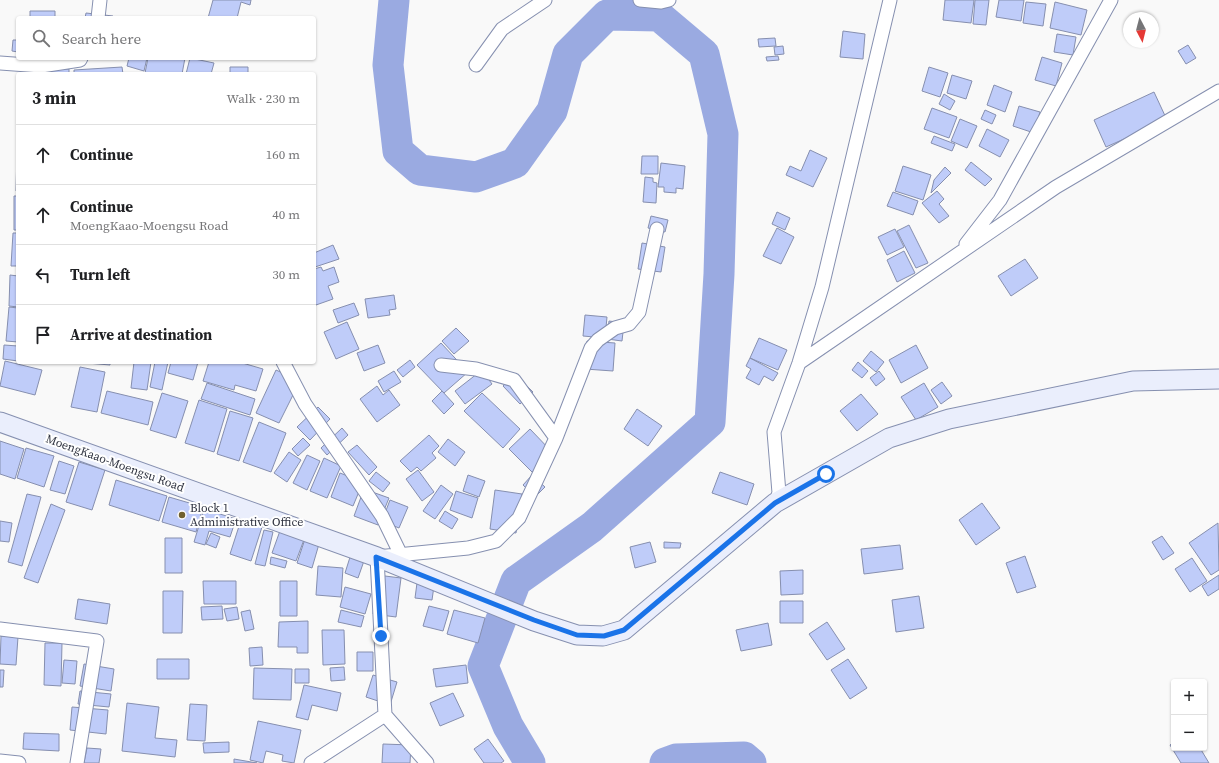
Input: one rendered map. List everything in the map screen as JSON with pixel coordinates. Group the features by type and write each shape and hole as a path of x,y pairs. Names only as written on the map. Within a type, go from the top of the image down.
{"main road":[{"name":"MoengKaao-Moengsu Road","path":"0,422 376,557 534,620 577,635 604,636 624,630 775,503 889,438 949,419 1133,381 1219,379"}],"street":[{"path":"98,16 100,0"},
{"path":"476,65 502,29 545,0"},
{"path":"640,0 661,2 669,0"},
{"path":"775,503 779,493 774,432 799,363 822,287 890,0"},
{"path":"957,254 1000,200 1111,0"},
{"path":"0,63 41,66 71,60"},
{"path":"799,363 1056,187 1219,91"},
{"path":"427,763 385,715 376,557 468,548 496,541 519,518 556,438 591,348 598,340 615,328 629,324 639,312 657,229"},
{"path":"284,364 305,404 382,516 401,555"},
{"path":"441,365 476,369 514,380 556,438"},
{"path":"0,630 98,641 77,763"},
{"path":"311,763 385,715"},
{"path":"0,761 19,763"}],"building":[{"path":"213,0 251,0 250,5 241,2 238,16 209,16"},
{"path":"945,0 974,0 971,23 943,20"},
{"path":"975,0 989,0 986,25 973,24"},
{"path":"999,0 1024,0 1021,21 996,17"},
{"path":"1026,2 1046,4 1043,26 1023,23"},
{"path":"1055,2 1087,10 1081,35 1050,28"},
{"path":"30,11 55,11 55,16 30,16"},
{"path":"86,13 113,16 85,16"},
{"path":"843,31 865,34 863,59 840,57"},
{"path":"1057,34 1076,37 1073,55 1054,52"},
{"path":"775,38 776,46 759,47 758,39"},
{"path":"13,40 16,40 16,52 12,51"},
{"path":"1188,45 1196,58 1186,64 1178,51"},
{"path":"783,46 784,54 775,55 774,47"},
{"path":"778,56 779,60 767,61 766,57"},
{"path":"1042,57 1062,63 1056,86 1035,80"},
{"path":"128,60 147,60 144,71 127,66"},
{"path":"148,60 185,60 182,72 145,72"},
{"path":"190,60 200,60 214,63 212,72 186,72"},
{"path":"122,67 123,72 74,72 74,70"},
{"path":"230,67 248,67 248,72 230,72"},
{"path":"929,67 948,73 940,97 922,91"},
{"path":"69,69 69,72 25,72 25,70"},
{"path":"952,75 972,81 966,99 947,93"},
{"path":"994,85 1012,92 1005,112 987,105"},
{"path":"1154,92 1167,120 1106,147 1094,120"},
{"path":"944,94 955,101 950,110 939,104"},
{"path":"1019,106 1040,112 1034,133 1013,126"},
{"path":"932,108 957,117 949,138 924,129"},
{"path":"985,110 996,115 992,124 981,119"},
{"path":"960,119 977,126 967,148 951,141"},
{"path":"987,129 1009,140 1000,157 979,146"},
{"path":"934,136 955,144 952,151 931,143"},
{"path":"810,150 827,158 813,187 786,175 790,166 801,171"},
{"path":"642,156 658,156 658,174 641,174"},
{"path":"971,162 992,179 985,186 965,170"},
{"path":"661,163 685,166 683,189 676,188 676,193 664,192 664,187 658,187"},
{"path":"903,166 931,175 923,200 895,191"},
{"path":"945,167 951,173 931,193 934,180"},
{"path":"645,177 653,178 653,182 657,183 656,203 643,202"},
{"path":"937,191 944,199 939,204 949,216 939,223 922,203"},
{"path":"893,192 918,201 913,215 887,206"},
{"path":"14,196 16,196 16,230 14,230"},
{"path":"777,212 790,218 785,230 772,224"},
{"path":"651,216 668,220 665,232 648,228"},
{"path":"909,225 928,263 916,268 897,231"},
{"path":"777,228 794,237 781,264 763,256"},
{"path":"895,229 904,247 887,255 878,237"},
{"path":"13,233 16,233 16,266 11,266"},
{"path":"642,243 665,247 661,272 638,269"},
{"path":"333,245 339,259 316,267 316,252"},
{"path":"904,251 915,273 897,282 887,260"},
{"path":"1025,259 1038,278 1011,296 998,276"},
{"path":"321,267 323,271 334,267 339,282 328,286 333,299 316,305 316,268"},
{"path":"10,275 16,276 16,307 9,306"},
{"path":"394,295 396,309 389,310 390,315 368,318 365,299"},
{"path":"354,303 359,315 338,323 333,310"},
{"path":"9,307 16,308 16,342 6,341"},
{"path":"585,315 607,317 605,338 583,336"},
{"path":"609,321 624,323 622,341 607,339"},
{"path":"347,322 359,349 336,359 324,332"},
{"path":"456,328 469,341 454,354 442,341"},
{"path":"759,338 787,350 778,370 750,358"},
{"path":"587,341 615,343 613,371 585,369"},
{"path":"441,343 468,372 444,393 417,365"},
{"path":"4,345 16,346 16,361 3,359"},
{"path":"378,345 385,363 364,371 357,353"},
{"path":"916,345 928,368 901,383 889,360"},
{"path":"871,351 884,362 876,372 863,361"},
{"path":"750,358 778,373 773,381 764,376 759,385 746,378 751,369 746,366"},
{"path":"410,360 415,367 403,377 397,370"},
{"path":"5,361 42,370 35,395 0,386"},
{"path":"858,362 868,371 862,378 852,370"},
{"path":"134,364 151,364 147,390 131,388"},
{"path":"155,364 168,364 162,390 150,387"},
{"path":"170,364 197,364 193,380 168,373"},
{"path":"208,364 246,364 263,369 256,391 235,385 234,390 203,381"},
{"path":"80,367 105,372 97,412 71,407"},
{"path":"276,370 300,381 279,423 256,413"},
{"path":"482,370 492,384 465,404 455,391"},
{"path":"394,371 401,382 384,392 378,381"},
{"path":"879,371 885,379 876,386 870,378"},
{"path":"515,374 533,392 520,404 503,386"},
{"path":"942,382 952,396 941,404 931,390"},
{"path":"207,383 255,399 250,415 201,399"},
{"path":"924,383 938,407 916,420 901,397"},
{"path":"377,386 383,395 389,390 400,405 377,422 360,399"},
{"path":"107,391 153,402 148,425 101,413"},
{"path":"442,391 454,404 444,414 432,401"},
{"path":"162,393 188,401 176,438 150,430"},
{"path":"482,393 520,429 503,448 464,411"},
{"path":"861,394 878,414 857,431 840,411"},
{"path":"199,400 227,409 214,452 185,443"},
{"path":"318,407 330,419 310,440 297,427"},
{"path":"637,409 662,426 648,446 624,429"},
{"path":"230,411 253,418 239,461 217,454"},
{"path":"259,422 286,433 271,472 243,462"},
{"path":"342,428 348,435 327,455 321,448"},
{"path":"530,429 552,452 532,472 509,449"},
{"path":"429,435 439,446 432,453 436,458 421,471 417,467 411,472 400,461"},
{"path":"303,438 310,445 298,456 292,449"},
{"path":"448,439 465,452 455,466 438,452"},
{"path":"0,441 24,449 15,479 0,474"},
{"path":"357,445 377,467 369,475 348,452"},
{"path":"26,448 54,456 44,487 17,478"},
{"path":"289,452 301,460 287,482 274,473"},
{"path":"307,455 320,461 307,490 293,483"},
{"path":"324,458 341,466 327,498 310,491"},
{"path":"59,461 74,466 65,494 50,490"},
{"path":"79,462 105,470 92,510 66,502"},
{"path":"418,470 434,492 422,501 406,479"},
{"path":"376,472 390,483 383,492 369,481"},
{"path":"720,472 754,484 747,505 712,493"},
{"path":"340,473 363,482 353,506 331,497"},
{"path":"468,475 485,481 479,497 463,491"},
{"path":"532,475 545,487 535,497 523,485"},
{"path":"116,480 167,496 159,521 109,505"},
{"path":"441,485 453,494 435,519 423,511"},
{"path":"364,489 389,498 378,525 354,516"},
{"path":"495,490 522,494 516,533 490,529"},
{"path":"456,491 478,498 472,518 450,510"},
{"path":"27,494 41,497 22,566 8,562"},
{"name":"Block 1 Administrative Office","path":"169,497 203,507 196,532 162,522"},
{"path":"390,500 408,507 399,528 382,521"},
{"path":"982,503 1000,528 976,545 959,520"},
{"path":"51,504 65,510 38,583 24,578"},
{"path":"204,509 236,519 230,537 209,531 205,545 194,542"},
{"path":"445,511 458,519 452,529 439,521"},
{"path":"241,520 262,527 251,561 230,554"},
{"path":"0,521 12,523 9,542 0,541"},
{"path":"1218,523 1219,570 1211,575 1189,543"},
{"path":"281,528 305,537 296,561 272,553"},
{"path":"264,530 273,532 265,566 255,564"},
{"path":"211,533 220,537 216,548 206,544"},
{"path":"1162,536 1174,553 1163,560 1152,542"},
{"path":"165,538 182,538 182,573 165,573"},
{"path":"305,539 319,544 312,568 297,563"},
{"path":"650,542 656,562 635,568 630,547"},
{"path":"664,542 681,543 680,548 664,548"},
{"path":"900,545 903,569 864,574 861,549"},
{"path":"351,554 365,558 358,578 345,573"},
{"path":"1025,556 1036,587 1017,593 1006,563"},
{"path":"271,557 287,561 285,568 270,564"},
{"path":"1192,558 1207,581 1190,592 1175,569"},
{"path":"318,566 343,568 341,597 316,595"},
{"path":"803,570 803,594 781,595 780,571"},
{"path":"377,575 401,578 396,617 373,614"},
{"path":"1219,575 1219,589 1208,596 1202,586"},
{"path":"203,581 236,581 236,604 204,604"},
{"path":"280,581 297,581 297,616 280,616"},
{"path":"417,583 434,586 432,600 415,598"},
{"path":"345,587 371,594 365,614 340,607"},
{"path":"163,591 183,591 182,633 163,633"},
{"path":"919,596 924,628 896,632 892,600"},
{"path":"78,599 110,604 107,624 75,619"},
{"path":"780,601 803,601 803,623 780,623"},
{"path":"222,606 223,619 202,620 201,607"},
{"path":"429,606 449,611 443,631 423,626"},
{"path":"237,607 239,619 227,621 224,609"},
{"path":"250,610 254,629 245,631 241,612"},
{"path":"341,610 364,616 361,627 338,622"},
{"path":"454,610 485,618 478,643 447,634"},
{"path":"308,621 308,653 297,653 297,647 278,647 279,622"},
{"path":"827,622 845,649 827,660 809,634"},
{"path":"768,623 772,645 741,651 736,630"},
{"path":"322,630 344,630 345,664 323,665"},
{"path":"1,636 18,637 16,665 0,664"},
{"path":"45,643 62,643 61,686 44,685"},
{"path":"262,647 263,665 250,666 249,648"},
{"path":"357,652 373,652 373,671 357,671"},
{"path":"157,659 189,659 189,679 157,679"},
{"path":"848,659 867,688 850,699 831,670"},
{"path":"64,660 77,661 75,684 62,683"},
{"path":"84,664 114,669 111,691 80,686"},
{"path":"466,665 468,683 436,687 433,669"},
{"path":"344,667 345,680 331,681 330,668"},
{"path":"254,668 292,669 291,700 253,699"},
{"path":"295,669 309,669 309,683 295,683"},
{"path":"0,670 4,670 3,687 0,687"},
{"path":"373,675 397,682 390,705 366,697"},
{"path":"304,685 341,693 337,711 312,705 308,720 296,717"},
{"path":"80,691 111,694 109,707 78,704"},
{"path":"453,693 464,716 440,726 430,703"},
{"path":"127,703 159,707 155,738 177,740 175,757 122,751"},
{"path":"190,704 207,705 205,741 187,740"},
{"path":"72,707 108,710 106,734 70,730"},
{"path":"258,721 301,730 294,763 282,761 283,755 266,751 263,763 250,760"},
{"path":"24,733 59,734 59,751 23,749"},
{"path":"488,739 504,761 501,763 484,763 474,749"},
{"path":"229,742 229,752 204,753 203,743"},
{"path":"383,744 411,745 410,763 382,763"},
{"path":"87,748 101,749 99,763 84,763"},
{"path":"1174,751 1202,751 1209,763 1181,763"},
{"path":"234,759 257,763 234,763"}],"waterway":[{"path":"394,0 388,65 398,151 420,170 476,177 515,163 552,111 568,54 607,15 659,16 704,54 723,134 719,274 710,422 592,527 516,581 483,666 508,726 530,763"},
{"path":"665,763 676,759 744,757 751,763"}],"place":[{"name":"Block 1 Administrative Office","path":"182,515"}],"route":[{"path":"381,636 376,557 534,620 577,635 604,636 624,630 775,503 826,474"}]}
